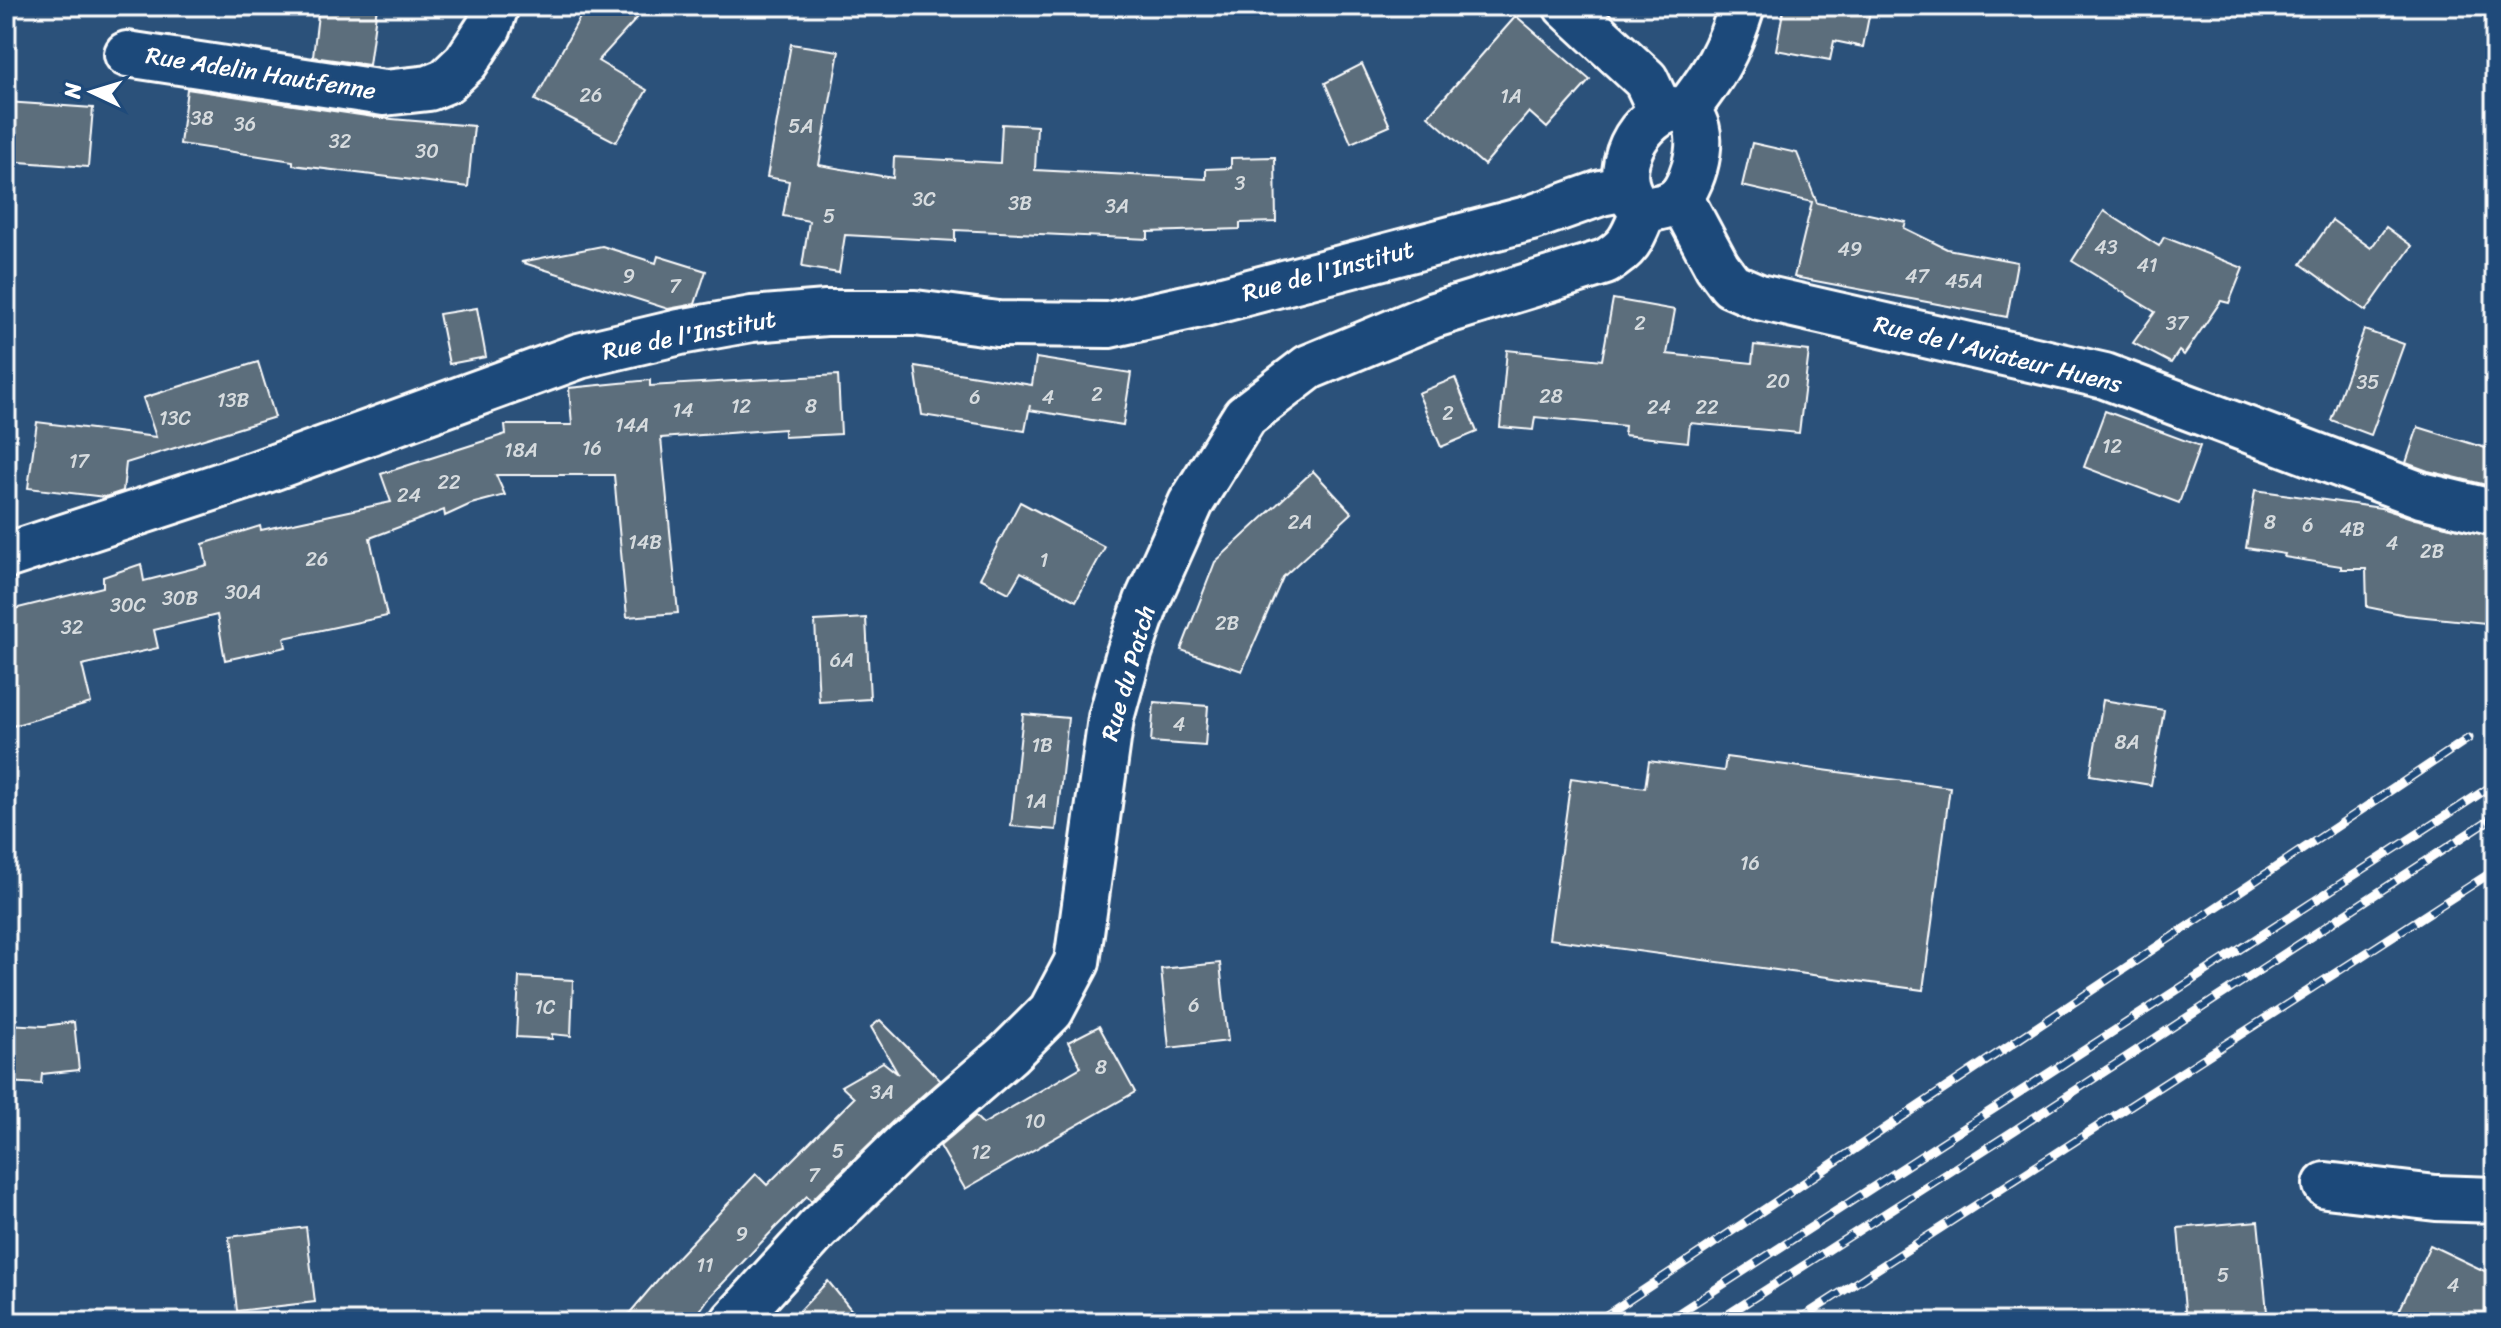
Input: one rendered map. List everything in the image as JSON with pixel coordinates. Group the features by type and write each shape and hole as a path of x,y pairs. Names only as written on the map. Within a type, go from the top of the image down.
{"street":[{"name":"Rue Adelin Hautfenne","path":"127,54 384,93 429,88 446,81 466,62 489,27 496,6"},
{"path":"1566,6 1646,80 1673,112 1693,120 1699,144 1690,183 1650,198 1629,151 1641,128 1673,112 1709,81 1731,44 1742,6"},
{"name":"Rue de l'Institut","path":"6,556 276,467 579,356 680,332 752,319 826,313 915,313 998,324 1109,325 1204,304 1531,218 1601,193 1650,198"},
{"name":"Rue de l'Aviateur Huens","path":"1650,198 1717,266 1731,285 1759,297 2105,376 2421,495 2495,513"},
{"name":"Rue du Patch","path":"733,1322 817,1230 909,1140 1008,1054 1051,1011 1077,962 1111,718 1129,653 1147,601 1191,503 1245,416 1309,367 1434,315 1605,262 1622,252 1650,198"},
{"path":"2326,1185 2436,1198 2495,1200"}],"building":[{"path":"319,6 377,6 369,65 313,57"},
{"path":"586,6 648,6 598,61 647,90 616,142 535,100"},
{"path":"1784,6 1871,6 1863,47 1834,41 1830,60 1776,50"},
{"path":"1516,16 1590,80 1547,128 1529,112 1484,165 1428,116"},
{"path":"791,44 839,51 819,165 893,178 894,157 1000,163 1002,124 1037,126 1035,170 1206,179 1206,169 1231,168 1231,158 1275,157 1276,222 1240,223 1240,229 1148,232 1148,239 955,230 955,241 845,235 839,273 802,267 809,221 783,216 789,181 767,177"},
{"path":"1362,64 1390,126 1351,143 1325,83"},
{"path":"187,89 380,118 474,126 468,187 293,165 293,161 180,144"},
{"path":"6,102 93,108 88,167 6,161"},
{"path":"1752,143 1797,153 1817,203 1906,222 1904,228 1947,249 2017,262 2007,317 1794,277 1812,202 1742,186"},
{"path":"2104,211 2159,246 2164,237 2243,268 2229,303 2221,301 2184,355 2179,351 2171,363 2133,343 2155,312 2072,261"},
{"path":"2332,220 2371,248 2386,227 2412,246 2366,311 2301,264"},
{"path":"602,246 656,263 658,256 706,271 695,304 668,309 521,262"},
{"path":"1613,299 1675,310 1667,354 1752,363 1754,345 1809,351 1799,433 1690,423 1688,442 1624,435 1625,426 1535,417 1533,430 1500,427 1507,350 1602,360"},
{"path":"477,308 486,357 449,364 439,314"},
{"path":"2364,330 2404,344 2371,435 2331,420"},
{"path":"1036,358 1131,373 1123,425 1029,410 1025,431 922,415 915,366 1032,385"},
{"path":"258,362 275,417 126,463 123,491 105,497 28,488 37,422 156,437 143,398"},
{"path":"838,375 841,434 784,437 784,429 661,438 678,613 627,617 614,475 496,475 505,495 471,504 445,516 444,510 370,538 387,616 284,638 286,647 225,660 217,615 154,630 158,648 82,665 91,703 6,728 6,611 103,587 103,577 141,564 144,581 207,565 203,544 260,526 261,530 391,502 381,474 506,434 505,425 572,425 569,388 650,380 650,386"},
{"path":"1455,378 1477,432 1441,447 1418,393"},
{"path":"2105,411 2200,446 2179,503 2084,467"},
{"path":"2418,427 2495,451 2495,487 2406,463"},
{"path":"1313,471 1352,513 1283,577 1242,671 1181,650 1215,562"},
{"path":"2255,490 2381,508 2495,537 2495,624 2406,615 2367,607 2366,569 2341,569 2341,566 2246,548"},
{"path":"1020,502 1105,547 1076,601 1021,572 1009,593 980,578"},
{"path":"866,618 870,699 819,702 815,621"},
{"path":"2103,700 2164,710 2151,785 2090,775"},
{"path":"1154,702 1208,706 1205,746 1151,742"},
{"path":"1023,714 1068,718 1056,830 1011,826"},
{"path":"1726,757 1950,787 1923,990 1549,939 1571,778 1645,788 1649,761 1724,771"},
{"path":"1220,963 1228,1041 1169,1048 1161,969"},
{"path":"519,977 573,980 571,1036 552,1034 552,1039 516,1037"},
{"path":"880,1020 940,1080 811,1201 807,1196 708,1299 692,1322 622,1322 671,1264 756,1174 767,1185 854,1098 841,1086 883,1062 898,1074 871,1027"},
{"path":"74,1022 79,1070 42,1074 41,1084 6,1082 6,1024 44,1026"},
{"path":"1099,1026 1135,1092 965,1189 940,1146 975,1116 983,1124 1081,1067 1068,1042"},
{"path":"2258,1221 2268,1322 2186,1322 2178,1228"},
{"path":"306,1227 315,1302 237,1311 229,1237"},
{"path":"2430,1245 2495,1276 2495,1295 2482,1322 2394,1322"},
{"path":"828,1281 861,1322 789,1322"}],"railway":[{"path":"1596,1322 2469,738"},
{"path":"1665,1322 2490,787"},
{"path":"1716,1322 2495,816"},
{"path":"1795,1322 2495,870"}]}
